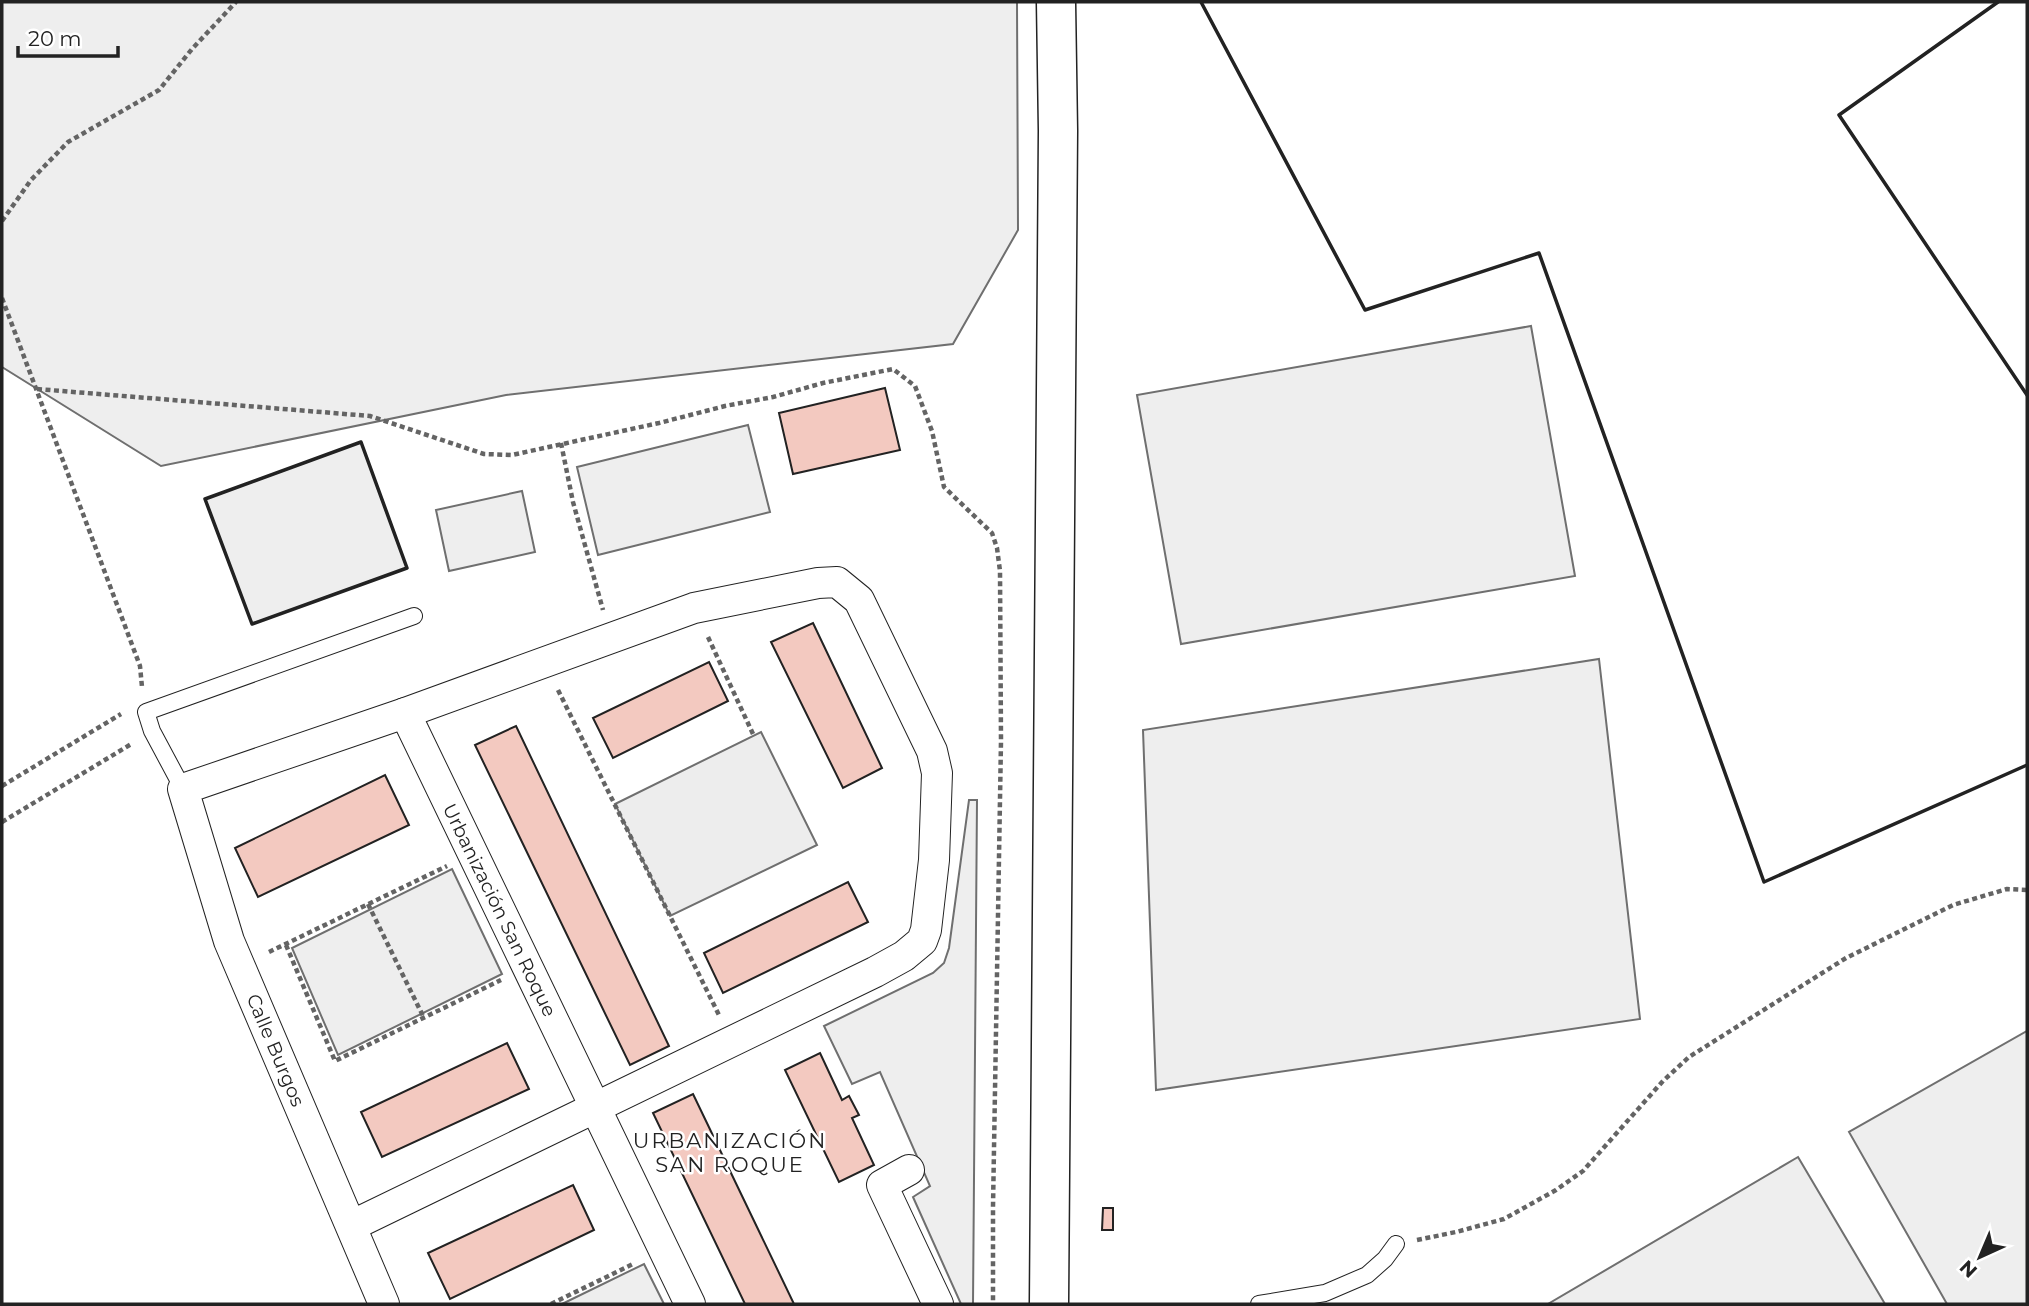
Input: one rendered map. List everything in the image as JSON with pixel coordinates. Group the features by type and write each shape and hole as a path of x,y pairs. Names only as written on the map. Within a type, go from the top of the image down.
{"highway":[{"path":"1049,1304 1058,145 1056,2"}],"street":[{"path":"183,789 405,713 694,608 818,583 837,582 859,600 932,751 937,773 934,860 926,930 922,941 904,956 351,1226"},
{"name":"Urbanización San Roque","path":"405,713 690,1304"},
{"name":"Calle Burgos","path":"183,789 229,941 384,1304"},
{"path":"909,1170 882,1185 938,1304"}],"lane":[{"path":"183,789 152,731 145,706 414,616"},
{"path":"1259,1304 1325,1293 1367,1275 1385,1259 1396,1244"}],"path":[{"path":"2,221 31,180 68,142 159,90 192,49 236,2"},
{"path":"2,298 140,666 145,706 2,786"},
{"path":"561,443 573,502 611,638"},
{"path":"694,608 753,734"},
{"path":"544,661 732,1041"},
{"path":"2,822 152,731"},
{"name":"Urbanización San Roque","path":"240,965 453,863"},
{"path":"1396,1244 1504,1219 1530,1205 1583,1171 1689,1057 1846,958 1953,905 2007,889 2027,890"},
{"path":"368,904 424,1018"},
{"name":"Urbanización San Roque","path":"286,945 335,1061 508,976"},
{"path":"552,1304 662,1249"}],"shaded area":[{"path":"2,2 1017,2 1018,230 953,344 506,395 161,466 2,367"},
{"path":"1531,326 1575,576 1181,644 1137,395"},
{"path":"748,425 770,512 598,555 577,467"},
{"path":"361,442 407,568 252,624 205,499"},
{"path":"522,491 535,552 449,571 436,510"},
{"path":"1599,659 1640,1019 1156,1090 1143,730"},
{"path":"761,732 817,845 670,916 615,804"},
{"path":"969,800 977,800 973,1304 961,1304 913,1197 930,1186 880,1072 852,1084 824,1026 933,973 944,963 949,948"},
{"path":"452,869 502,974 338,1055 292,948"},
{"path":"2027,1031 2027,1304 1947,1304 1849,1132"},
{"path":"1798,1157 1885,1304 1548,1304"},
{"path":"644,1264 664,1304 562,1304"}],"building":[{"path":"885,388 900,450 793,474 779,413"},
{"path":"813,623 882,768 843,788 771,642"},
{"path":"709,662 728,701 613,758 593,718"},
{"path":"516,726 669,1046 630,1065 475,745"},
{"path":"385,775 409,825 258,897 235,848"},
{"path":"848,882 868,922 723,993 704,953"},
{"path":"507,1043 529,1089 382,1157 361,1112"},
{"path":"820,1053 842,1100 849,1096 859,1115 852,1118 874,1165 839,1182 785,1070"},
{"path":"693,1094 794,1304 745,1304 653,1113"},
{"path":"573,1185 594,1230 450,1299 428,1253"},
{"path":"1103,1208 1113,1208 1113,1230 1102,1230"}],"wall":[{"path":"1201,2 1365,310 1539,253 1764,882 2027,765"},
{"path":"1998,2 1839,115 2027,395"},
{"path":"361,442 407,568 252,624 205,499 361,442"}],"district":[{"name":"URBANIZACIÓN SAN ROQUE","path":"730,1153"}]}
